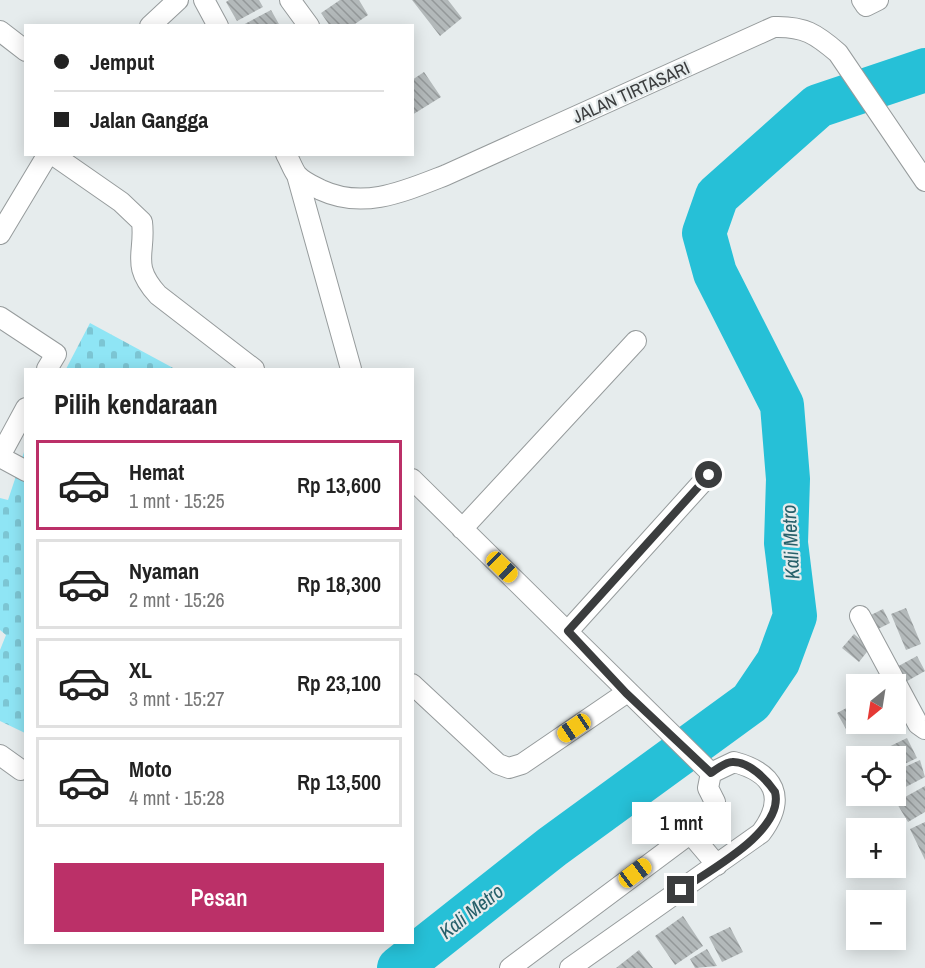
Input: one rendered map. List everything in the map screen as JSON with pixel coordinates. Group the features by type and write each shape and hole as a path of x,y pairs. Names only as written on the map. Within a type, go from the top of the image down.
{"street":[{"path":"152,24 177,0"},
{"path":"204,0 217,24"},
{"path":"290,0 308,24"},
{"path":"862,0 866,6 878,0"},
{"name":"JALAN TIRTASARI","path":"297,176 328,193 346,198 373,199 405,191 446,175 774,27 796,27 819,37 838,53 894,132 925,181"},
{"path":"0,31 24,49"},
{"path":"0,234 47,156"},
{"path":"55,156 121,202 142,222 139,257 148,283 159,295 253,368"},
{"path":"287,156 297,176 351,368"},
{"path":"0,317 56,354 48,368"},
{"path":"462,529 636,341"},
{"path":"24,412 0,456 24,470"},
{"path":"568,631 709,475"},
{"path":"414,481 568,631 626,693 706,768 708,788 714,798 714,808 707,821 689,832 510,968"},
{"path":"860,616 918,724 925,729"},
{"path":"414,686 498,764 509,768 522,764 626,693"},
{"path":"0,755 21,770"},
{"path":"570,968 717,866 761,833 771,819 777,800 770,785 754,770 740,763 728,762 706,768"},
{"path":"689,832 717,866"}],"green space":[{"path":"90,323 173,368 67,368"},
{"path":"24,452 24,733 0,721 0,650 6,635 0,630 0,498 8,500"}],"building":[{"path":"229,0 259,0 263,7 237,21 226,2"},
{"path":"340,0 359,0 368,15 355,24 329,24 321,13"},
{"path":"412,0 448,0 462,18 440,36"},
{"path":"271,10 279,24 245,24"},
{"path":"424,72 441,97 414,114 414,79"},
{"path":"906,608 921,644 906,650 891,614"},
{"path":"883,609 890,623 874,631 867,617"},
{"path":"854,634 870,648 859,662 842,648"},
{"path":"917,656 925,671 906,682 906,674 896,674 893,669"},
{"path":"846,708 846,729 837,713"},
{"path":"907,738 917,758 906,763 906,746 891,746"},
{"path":"920,760 925,777 906,787 906,766"},
{"path":"925,786 925,812 908,822 898,806 906,806 906,796"},
{"path":"925,822 925,860 910,829"},
{"path":"683,916 703,946 675,965 655,936"},
{"path":"730,927 743,952 722,962 709,937"},
{"path":"707,949 717,966 695,968 690,959"},
{"path":"639,950 653,968 616,968"}],"waterway":[{"name":"Kali Metro","path":"399,968 552,847 751,702 778,662 795,616 786,543 788,479 782,405 715,273 704,233 717,196 818,106 925,70"}],"route":[{"path":"681,890 761,833 775,810 777,800 775,792 754,770 740,763 728,762 711,773 626,693 568,631 709,475"}]}
